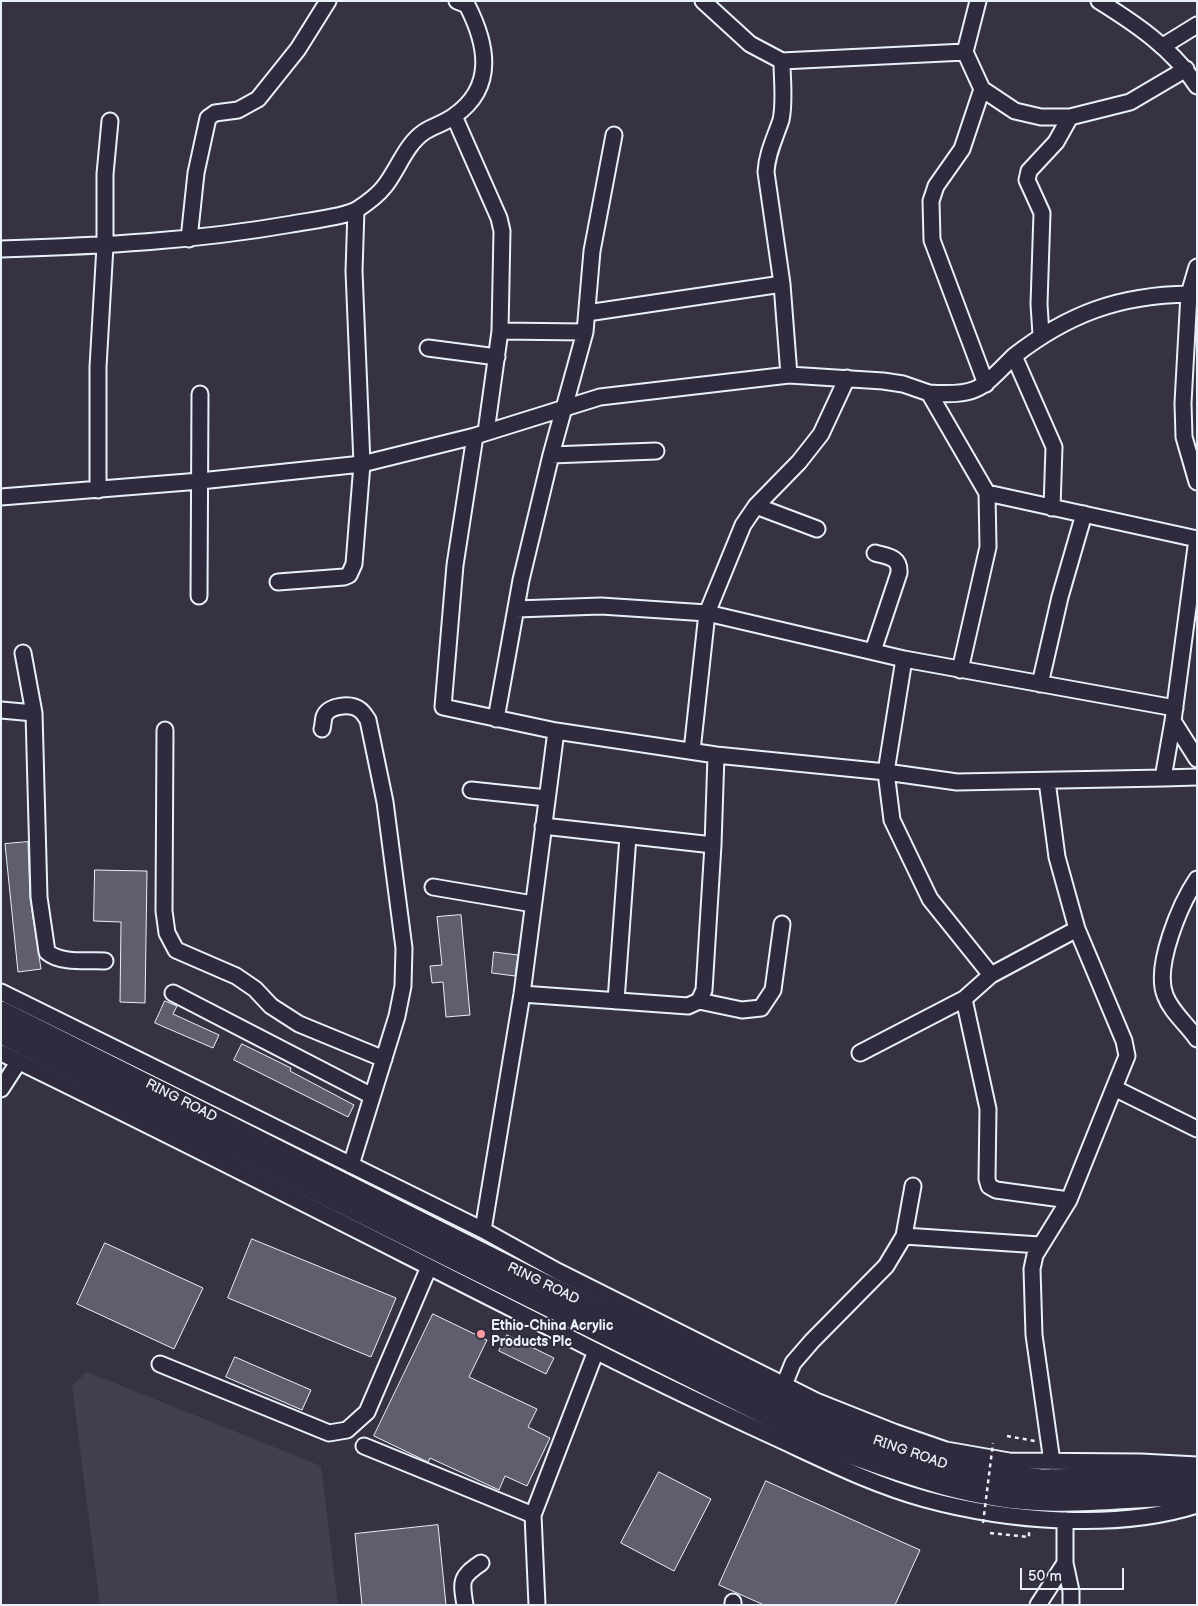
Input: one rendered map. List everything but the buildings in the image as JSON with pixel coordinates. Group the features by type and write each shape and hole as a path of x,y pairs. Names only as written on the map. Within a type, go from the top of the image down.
{"highway":[{"name":"RING ROAD","path":"1,1012 528,1277 829,1424 939,1465 983,1474 1042,1480 1141,1478 1197,1474"},
{"name":"RING ROAD","path":"1,1033 831,1446 921,1479 961,1490 1005,1497 1047,1500 1110,1500 1197,1495"}],"street":[{"path":"189,239 196,173 208,118 215,114 238,110 258,99 298,50 328,1"},
{"path":"704,1 750,44 782,61 965,52"},
{"path":"978,1 965,52 982,89 1015,111 1028,116 1070,117 1130,102 1186,69"},
{"path":"1099,1 1117,6 1163,46 1186,69 1197,86"},
{"path":"1,248 105,246 189,239 312,221 356,210 385,186 414,140 424,132 454,116 474,98 481,83 484,51 479,29 464,2"},
{"path":"1163,46 1197,25"},
{"path":"782,61 782,108 780,120 767,156 766,172 782,284 789,375"},
{"path":"982,89 962,149 936,186 931,201 930,219 932,240 986,384"},
{"path":"454,116 502,231 500,331 497,357 455,565 442,706 452,711 556,731 716,755 886,772 957,782 1197,777"},
{"path":"1041,335 1042,213 1027,175 1056,142 1070,117"},
{"path":"98,490 98,367 105,246 105,174 110,121"},
{"path":"496,719 516,609 550,455 566,408 585,332 592,251 614,135"},
{"path":"278,582 344,577 350,575 354,564 362,464 354,271 356,210"},
{"path":"1197,267 1188,294 1183,403 1184,437 1197,482"},
{"path":"587,313 782,284"},
{"path":"1,497 200,481 362,464 480,434 600,397 789,375 847,378 903,384 929,393 959,394 972,391 986,384 1014,356 1041,335 1084,312 1118,302 1156,295 1188,294"},
{"path":"500,331 585,332"},
{"path":"428,348 497,357"},
{"path":"1014,356 1054,447 1052,508"},
{"path":"692,751 707,613 743,525 756,506 799,462 821,434 847,378"},
{"path":"929,393 986,493 988,547 960,670"},
{"path":"199,596 200,394"},
{"path":"550,455 656,451"},
{"path":"986,493 1197,539 1174,714 1163,778"},
{"path":"756,506 817,529"},
{"path":"1040,684 1060,597 1084,514"},
{"path":"873,651 900,565 896,559 876,553"},
{"path":"516,609 602,606 707,613 904,659 1040,684 1174,714"},
{"path":"22,653 34,713 39,896 47,952 53,957 63,959 106,961"},
{"path":"904,659 886,772 892,820 930,899 991,975"},
{"path":"322,730 324,716 331,709 351,706 360,710 368,720 385,802 404,948 403,986 397,1016 351,1165"},
{"path":"1,710 34,713"},
{"path":"1174,714 1197,759"},
{"path":"165,730 164,911 170,942 176,950 236,976 255,989 271,1006 299,1024 384,1058"},
{"path":"483,1230 522,994 556,731"},
{"path":"699,1001 704,990 714,845 716,755"},
{"path":"1046,781 1057,856 1078,929 1124,1041 1126,1056 1069,1200 1040,1245 1035,1255 1032,1269 1034,1335 1052,1462"},
{"path":"471,790 547,798"},
{"path":"543,826 714,845"},
{"path":"616,1001 628,836"},
{"path":"1197,879 1178,913 1163,965 1162,983 1171,1007 1197,1039"},
{"path":"433,887 533,904"},
{"path":"522,994 688,1006 699,1001 742,1010 761,1008 772,990 782,924"},
{"path":"860,1053 964,999 991,975 1078,929"},
{"path":"1,992 483,1230 557,1270 816,1401 894,1432 946,1450 1009,1461 1150,1462 1197,1465"},
{"path":"173,993 372,1096"},
{"path":"964,999 988,1109 987,1179 989,1186 996,1190 1069,1200"},
{"path":"1,1053 714,1409 874,1482 922,1498 974,1511 1065,1520 1150,1515 1197,1505"},
{"path":"1,1089 19,1061"},
{"path":"1114,1088 1197,1129"},
{"path":"784,1385 793,1363 834,1318 886,1266 904,1236 913,1186"},
{"path":"904,1236 1040,1245"},
{"path":"160,1364 329,1432 346,1430 366,1412 428,1267"},
{"path":"537,1605 533,1515 596,1351"},
{"path":"364,1446 533,1515"},
{"path":"1065,1520 1065,1563 1071,1591 1071,1605"},
{"path":"465,1605 462,1580 467,1572 481,1563"},
{"path":"1038,1605 1065,1563"}],"path":[{"path":"1007,1436 1040,1442"},
{"path":"983,1523 993,1443"}],"shaded area":[{"path":"87,1372 321,1466 338,1605 100,1605 72,1386"}],"place":[{"name":"Ethio-China Acrylic Products Plc","path":"481,1334"}]}
